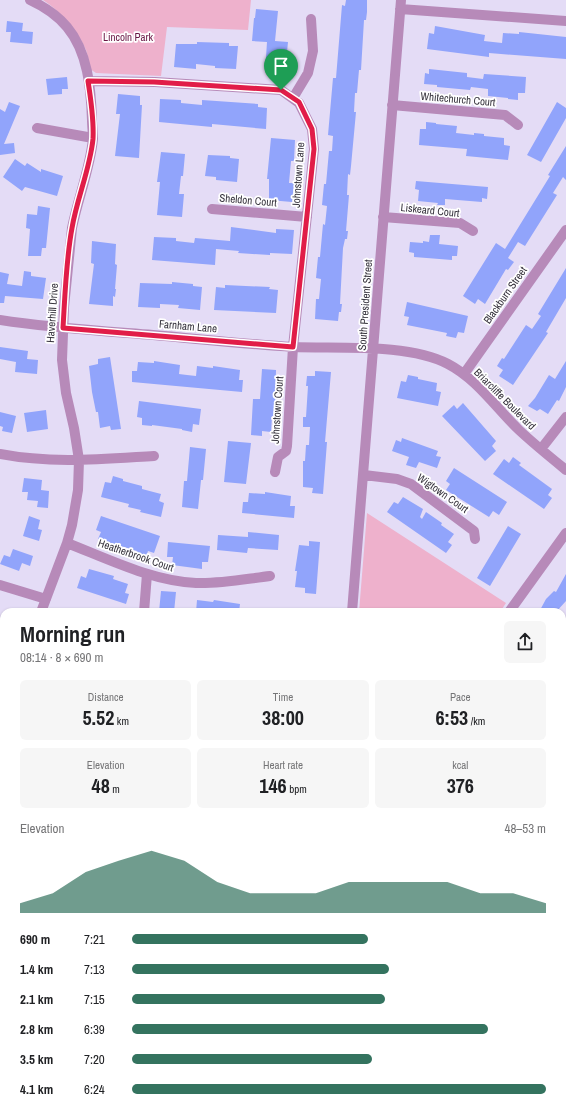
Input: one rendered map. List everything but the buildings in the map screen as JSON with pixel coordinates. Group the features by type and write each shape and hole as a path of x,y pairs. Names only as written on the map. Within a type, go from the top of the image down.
{"street":[{"name":"Haverhill Drive","path":"30,0 50,11 67,27 78,46 85,65 88,81 93,138 85,175 75,209 63,328 62,350 64,379 79,460 76,505 67,543 43,608"},
{"path":"401,5 566,21"},
{"name":"South President Street","path":"352,608 401,5"},
{"path":"293,98 308,73 313,51 311,19"},
{"name":"Johnstown Lane","path":"88,81 154,82 281,90 299,102 312,129 314,149 293,347"},
{"name":"Whitechurch Court","path":"392,106 505,115 518,124"},
{"path":"37,128 93,138"},
{"name":"Sheldon Court","path":"212,209 307,217"},
{"name":"Liskeard Court","path":"383,218 460,223 473,231"},
{"name":"Blackburn Street","path":"464,374 566,230"},
{"name":"Farnham Lane","path":"0,320 63,328 293,347 374,349"},
{"name":"Johnstown Court","path":"275,472 278,457 286,451 287,446 293,347"},
{"name":"Briarcliffe Boulevard","path":"374,349 406,352 433,358 448,364 464,374 487,396 518,430 566,470"},
{"path":"542,450 566,417"},
{"path":"0,454 31,458 79,460 154,456"},
{"name":"Wigtown Court","path":"364,476 397,479 411,484 474,531 476,539"},
{"path":"512,608 566,533"},
{"name":"Heatherbrook Court","path":"67,543 148,574 175,581 214,583 270,576"},
{"path":"144,608 148,574"},
{"path":"0,585 46,599"}],"green space":[{"name":"Lincoln Park","path":"43,0 251,0 248,30 167,27 161,76 96,73 90,69 86,50 73,29 62,16"},
{"path":"367,513 506,603 503,608 359,608"}],"route":[{"path":"88,81 154,82 281,90 299,102 312,129 314,149 293,347 63,328 70,245 75,209 85,175 93,138 88,81"}]}
